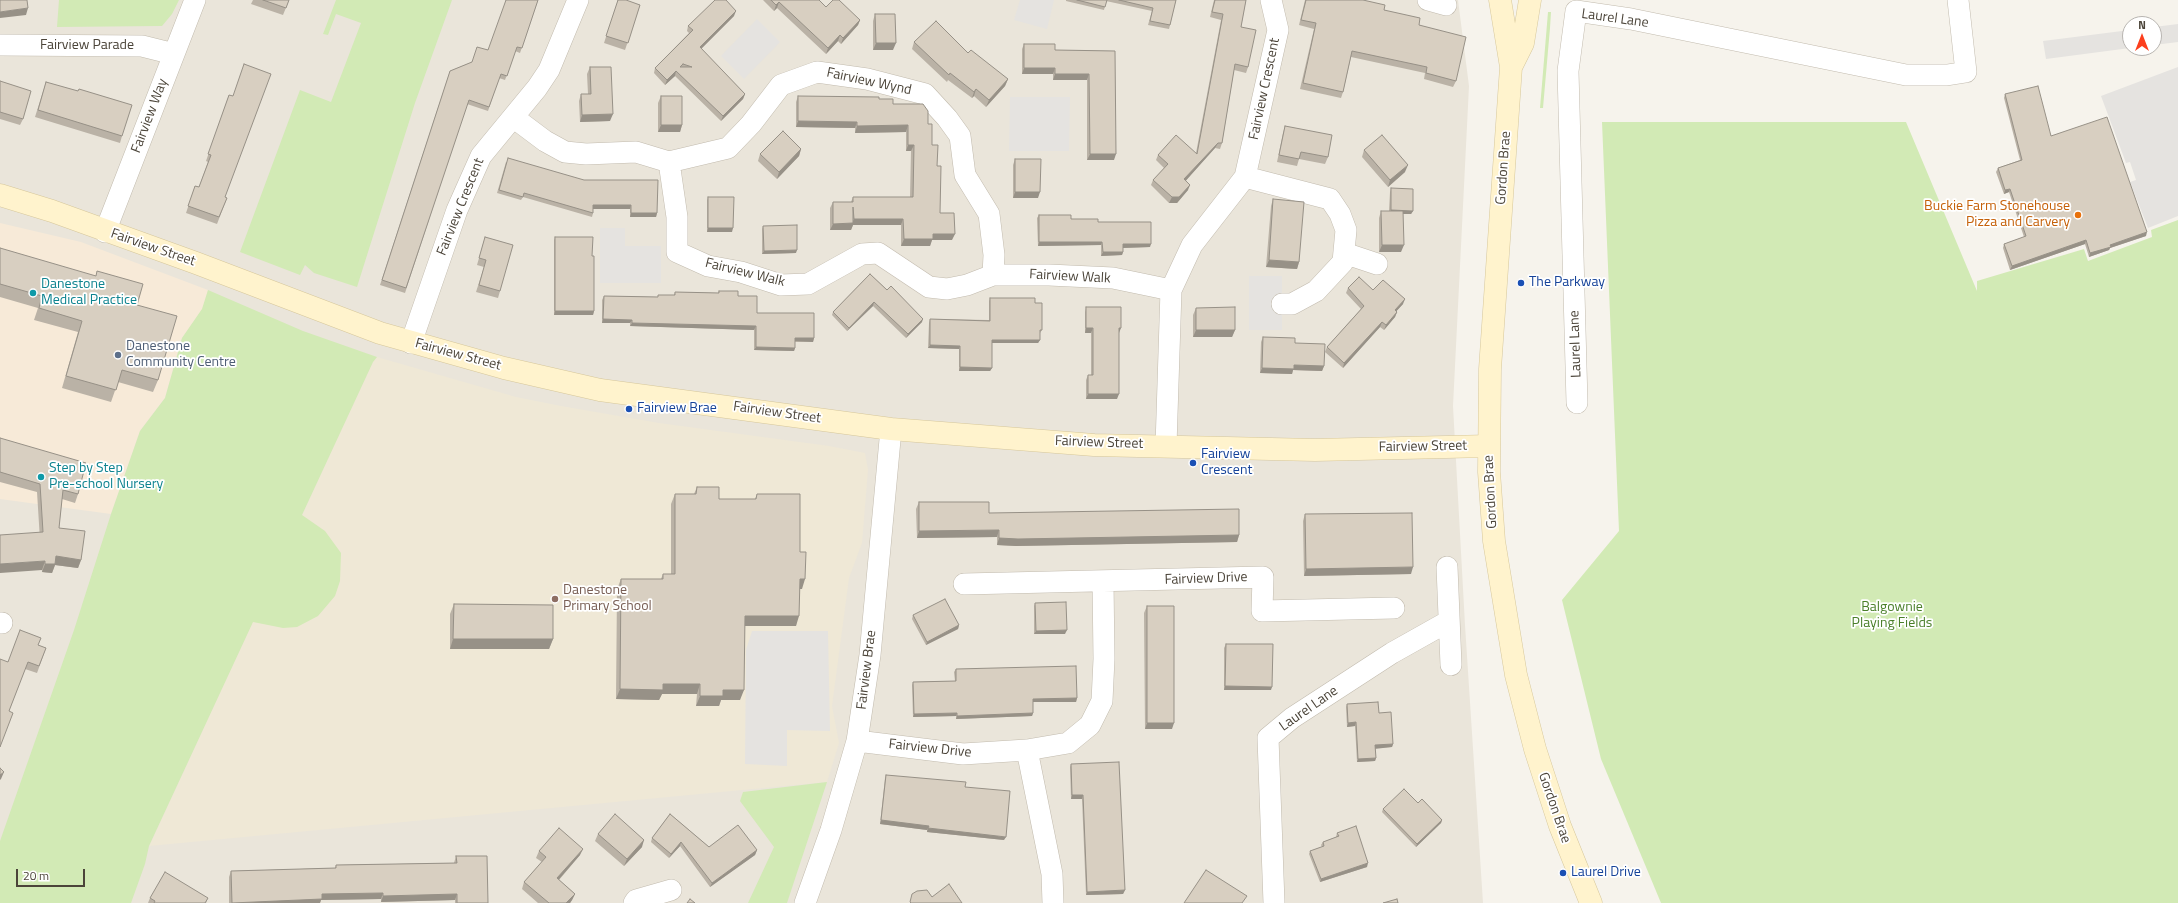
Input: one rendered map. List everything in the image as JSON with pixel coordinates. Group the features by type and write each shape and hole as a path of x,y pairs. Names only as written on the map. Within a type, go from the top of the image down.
{"street":[{"name":"Fairview Way","path":"105,232 195,0"},
{"name":"Fairview Crescent","path":"412,343 457,210 481,156 549,70 578,0"},
{"name":"Fairview Crescent","path":"1166,446 1168,341 1171,290 1192,245 1245,177 1278,30 1272,0"},
{"name":"Gordon Brae","path":"1500,0 1511,67 1494,304 1488,446 1494,541 1516,675 1546,786 1591,903"},
{"name":"Gordon Brae","path":"1511,67 1523,43 1530,0"},
{"name":"Laurel Lane","path":"1577,403 1568,71 1576,11 1631,19 1906,75 1947,75 1966,72 1958,0"},
{"name":"Fairview Parade","path":"0,46 142,46 174,54"},
{"name":"Fairview Wynd","path":"669,162 728,148 751,124 781,85 817,72 867,78 925,94 947,118 960,136 964,175 989,214 994,255 993,275"},
{"path":"513,117 545,141 565,152 586,154 636,152 669,162"},
{"name":"Fairview Walk","path":"669,162 677,217 677,252 708,266 741,272 781,285 808,284 862,254 878,253 929,287 947,289 967,285 993,275 1050,275 1113,278 1171,290"},
{"path":"1245,177 1330,199 1340,214 1346,230 1343,262 1316,292 1292,304 1282,304"},
{"name":"Fairview Street","path":"0,195 52,211 105,232 412,343 504,368 600,390 891,429 1094,445 1315,450 1488,446"},
{"path":"1344,253 1377,264"},
{"name":"Fairview Brae","path":"805,903 831,830 857,741 870,655 891,429"},
{"path":"1447,567 1451,665"},
{"name":"Fairview Drive","path":"964,584 1263,577 1262,611 1394,608"},
{"name":"Fairview Drive","path":"857,741 964,754 1027,750 1068,743 1090,725 1102,700 1104,659 1103,581"},
{"name":"Laurel Lane","path":"1274,903 1268,738 1298,714 1392,653 1450,621"},
{"path":"1027,750 1052,874 1053,903"},
{"path":"634,903 636,900 671,890"}],"shaded area":[{"path":"0,0 1458,0 1469,86 1453,406 1465,625 1483,903 0,903"},
{"path":"1020,0 1054,0 1047,29 1014,20"},
{"path":"757,19 780,42 744,79 721,56"},
{"path":"2178,24 2178,42 2162,44 2162,26"},
{"path":"2122,31 2122,49 2046,59 2043,41"},
{"path":"2178,67 2178,216 2148,228 2130,182 2136,180 2130,162 2126,163 2101,96"},
{"path":"1010,97 1070,97 1069,151 1009,151"},
{"path":"0,223 81,242 208,290 203,309 182,338 165,398 140,431 111,514 0,499"},
{"path":"600,228 625,228 625,246 661,246 661,283 600,283"},
{"path":"1249,276 1282,276 1282,330 1249,330"},
{"name":"Danestone Primary School","path":"377,357 516,397 561,406 659,423 829,446 865,453 868,470 862,543 849,578 832,706 839,743 827,782 149,846 373,361"},
{"path":"752,631 828,631 830,731 787,730 787,766 745,764 746,650"}],"green space":[{"path":"59,0 179,0 172,14 162,26 57,27"},
{"path":"336,0 452,0 415,103 357,287 314,273 305,265 300,275 240,252 300,90 331,102 361,23 336,14 328,35 323,34"},
{"path":"1548,12 1551,12 1550,28 1543,108 1540,108"},
{"name":"Balgownie Playing Fields","path":"1602,122 1906,122 1977,291 1977,281 2084,249 2088,261 2152,237 2151,230 2178,220 2178,903 1661,903 1601,759 1562,600 1619,531"},
{"path":"208,290 303,331 377,357 373,362 302,515 325,531 341,553 340,581 335,596 318,616 297,627 283,628 253,622 149,846 145,864 131,903 0,903 0,841 74,630 111,514 140,431 165,398 182,338 202,309"},
{"path":"827,782 787,903 748,903 774,847 740,801 743,792"}],"building":[{"path":"0,0 27,0 28,8 0,12"},
{"path":"263,0 289,0 286,8"},
{"path":"506,0 538,0 522,48 517,47 507,76 501,74 489,107 469,100 406,288 382,280 450,71 472,62 477,47 488,50"},
{"path":"618,0 626,0 640,5 628,43 606,36"},
{"path":"715,0 726,0 736,11 700,47 745,94 723,116 676,71 667,80 655,68 693,30 688,26","holes":["683,64 692,67 680,67"]},
{"path":"771,0 819,0 826,7 833,0 839,0 860,20 843,38 840,35 828,48 779,2 776,5"},
{"path":"1077,0 1107,0 1105,7"},
{"path":"1119,0 1176,0 1170,25 1150,21 1153,8"},
{"path":"1215,0 1246,0 1241,27 1256,30 1248,67 1235,64 1222,143 1218,143 1184,179 1190,185 1179,197 1172,197 1153,180 1168,164 1158,155 1176,135 1197,154 1223,14 1212,12"},
{"path":"1306,0 1363,0 1385,5 1384,10 1420,18 1419,25 1466,37 1456,81 1426,73 1427,67 1352,51 1343,92 1303,83 1316,23 1301,20"},
{"path":"875,14 895,14 896,43 876,43"},
{"path":"936,21 968,53 971,50 1008,79 989,100 976,89 974,92 950,73 949,75 914,42"},
{"path":"1024,44 1055,44 1055,50 1115,51 1116,154 1090,154 1089,74 1055,74 1055,68 1024,68"},
{"path":"244,64 271,74 219,217 188,206 195,186 199,187 211,155 208,154 229,95 233,96"},
{"path":"590,67 611,67 613,114 582,115 581,94 591,94"},
{"path":"0,81 31,91 23,119 0,112"},
{"path":"46,82 78,91 79,89 132,105 122,136 38,110"},
{"name":"Buckie Farm Stonehouse Pizza and Carvery","path":"2038,86 2051,136 2107,117 2147,232 2110,245 2111,247 2090,253 2086,240 2012,266 2004,244 2026,236 2010,189 2005,190 1998,168 2022,160 2005,94"},
{"path":"661,96 682,96 682,125 661,125"},
{"path":"798,96 879,97 879,99 893,99 893,104 923,104 928,111 928,124 932,124 932,145 938,145 937,166 941,166 940,213 954,213 955,234 933,234 933,239 904,239 903,219 854,219 853,207 853,223 833,224 833,202 853,202 853,197 913,197 914,145 908,145 908,125 857,126 857,122 798,121"},
{"path":"1285,126 1332,135 1328,157 1301,152 1299,159 1279,155"},
{"path":"783,131 801,149 779,172 760,154"},
{"path":"1382,135 1408,165 1390,180 1364,150"},
{"path":"508,158 584,180 658,180 657,213 631,213 631,205 593,205 593,213 524,193 523,197 499,190"},
{"path":"1015,159 1041,159 1040,192 1015,192"},
{"path":"1391,188 1413,189 1413,211 1391,210"},
{"path":"708,197 734,197 733,228 708,228"},
{"path":"1273,199 1304,202 1299,262 1269,260"},
{"path":"1381,211 1403,211 1404,245 1382,245"},
{"path":"1039,215 1071,215 1071,219 1098,219 1098,222 1151,222 1151,244 1123,244 1123,252 1103,252 1102,242 1039,242"},
{"path":"797,225 797,250 764,251 763,226"},
{"path":"485,237 513,245 500,291 479,285 486,260 479,258"},
{"path":"555,237 593,237 592,256 594,256 594,311 555,311"},
{"path":"0,248 96,276 97,271 143,284 137,305 177,316 158,380 122,370 116,390 66,376 82,321 39,308 42,296 0,284"},
{"path":"870,274 887,290 891,286 923,319 908,334 874,302 849,328 833,312"},
{"path":"1359,277 1373,290 1383,280 1405,299 1395,310 1397,312 1386,325 1382,322 1344,363 1327,347 1364,306 1348,288"},
{"path":"719,291 738,291 738,296 757,296 757,313 814,313 814,338 795,338 795,348 756,347 756,326 632,323 632,320 603,319 604,296 658,297 658,295 675,295 675,292 719,293"},
{"path":"990,298 1035,298 1035,303 1042,303 1042,330 1040,330 1040,340 992,340 992,368 960,367 960,346 930,345 930,319 990,321"},
{"path":"1086,307 1121,307 1121,328 1119,328 1119,394 1088,394 1088,375 1093,375 1093,328 1086,328"},
{"path":"1235,307 1235,330 1196,330 1196,308"},
{"path":"1263,337 1295,338 1295,343 1325,344 1324,366 1294,365 1294,369 1262,368"},
{"path":"0,438 86,463 78,494 63,490 59,528 85,531 81,560 56,556 55,564 45,564 45,561 0,564 0,535 43,532 40,484 0,472"},
{"path":"697,487 719,487 719,499 756,499 757,494 800,494 800,552 806,552 805,579 800,579 799,616 745,616 744,690 723,690 723,696 700,696 700,684 663,684 663,690 620,689 621,579 663,579 663,574 675,574 675,494 696,494"},
{"path":"919,502 989,502 989,513 1239,509 1239,535 1018,539 999,538 999,530 919,531"},
{"path":"1412,513 1413,567 1306,569 1305,514"},
{"path":"945,599 959,625 927,642 913,615"},
{"path":"1066,602 1067,630 1036,631 1035,603"},
{"path":"454,604 553,605 553,639 453,639"},
{"path":"1147,606 1174,606 1174,723 1147,723"},
{"path":"20,630 41,638 38,645 46,648 39,666 28,662 9,711 13,713 0,747 0,659 8,662"},
{"path":"1226,644 1273,644 1272,687 1225,686"},
{"path":"1076,666 1077,698 1033,699 1033,713 957,716 957,713 914,714 913,682 956,681 956,669"},
{"path":"1378,702 1379,713 1391,712 1393,744 1375,745 1376,758 1358,759 1356,722 1348,723 1347,704"},
{"path":"1119,762 1125,890 1087,892 1083,795 1072,795 1071,764"},
{"path":"0,768 4,772 0,775"},
{"path":"886,775 966,782 965,787 1010,791 1006,837 928,828 929,826 881,820"},
{"path":"1404,789 1418,803 1422,799 1442,820 1417,844 1383,809"},
{"path":"615,814 644,840 627,859 598,834"},
{"path":"670,814 709,847 738,825 757,850 712,883 681,842 671,854 652,838"},
{"path":"1356,826 1368,863 1321,879 1310,851 1324,846 1323,842 1339,836 1337,833"},
{"path":"559,828 583,849 557,878 575,894 566,903 549,903 524,882 546,857 539,851"},
{"path":"456,856 487,856 488,903 457,903 457,894 383,896 383,893 322,894 322,899 232,903 231,871 336,868 336,865 457,863"},
{"path":"1206,870 1247,896 1242,903 1184,903"},
{"path":"165,872 208,898 205,903 154,903 155,901 150,898"},
{"path":"949,884 962,903 910,902 912,894 917,891 927,890 932,897"},
{"path":"690,899 695,903 687,903"},
{"path":"1397,899 1398,903 1383,903"}],"place":[{"name":"Buckie Farm Stonehouse Pizza and Carvery","path":"2078,215"},
{"name":"The Parkway","path":"1521,283"},
{"name":"Danestone Medical Practice","path":"33,293"},
{"name":"Danestone Community Centre","path":"118,355"},
{"name":"Fairview Brae","path":"629,409"},
{"name":"Fairview Crescent","path":"1193,463"},
{"name":"Step by Step Pre-school Nursery","path":"41,477"},
{"name":"Danestone Primary School","path":"555,599"},
{"name":"Laurel Drive","path":"1563,873"}]}
